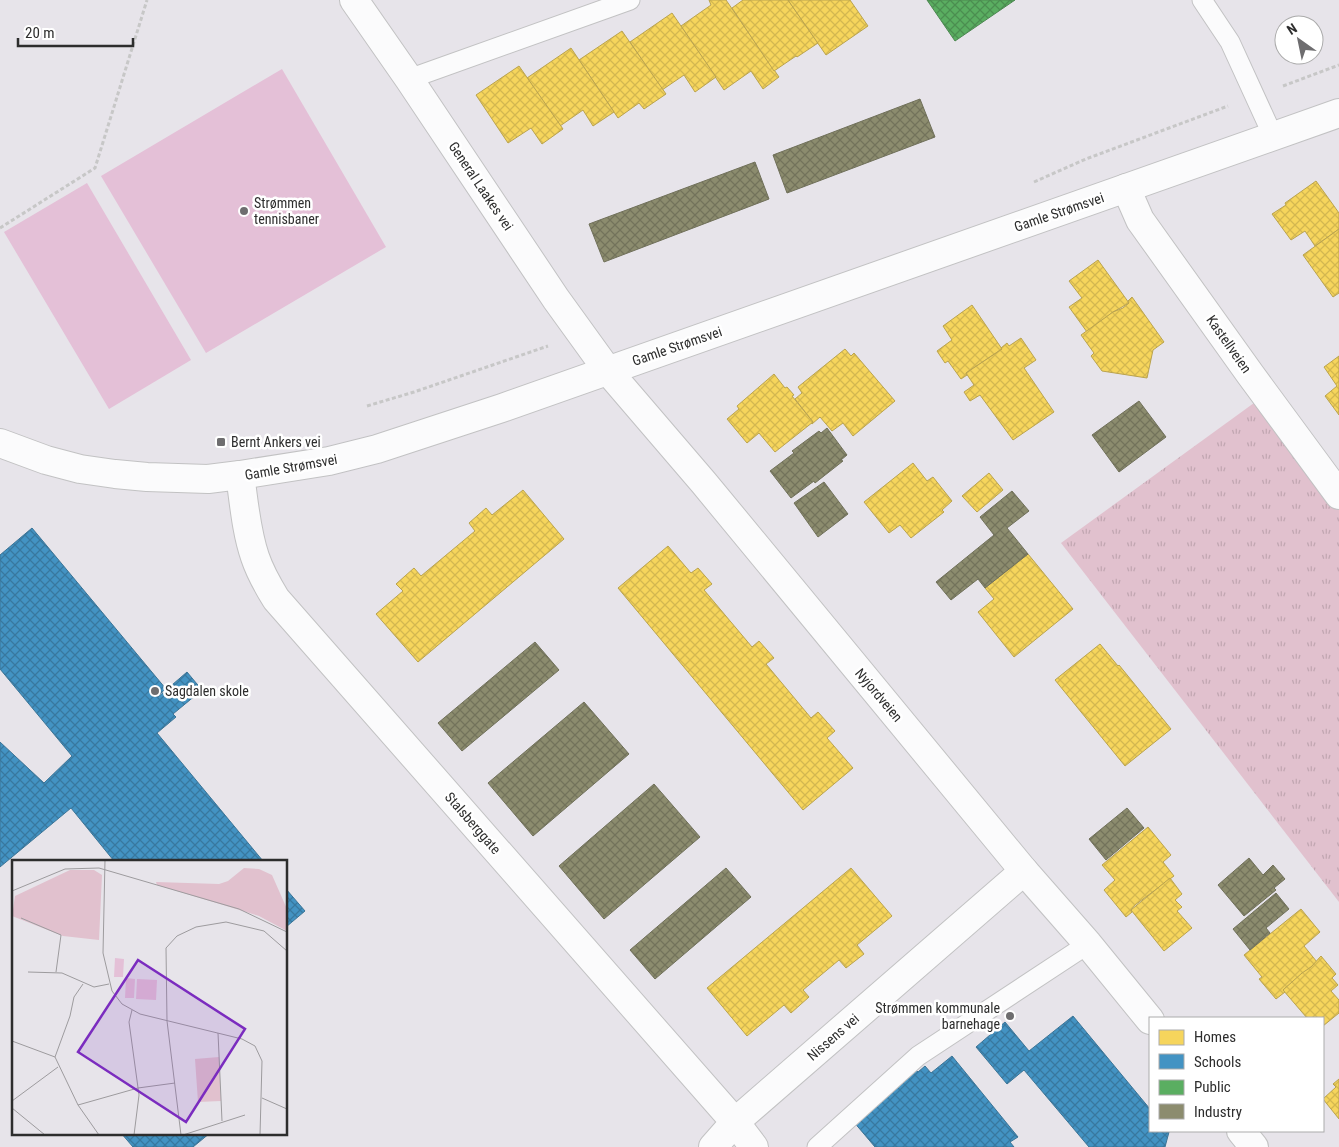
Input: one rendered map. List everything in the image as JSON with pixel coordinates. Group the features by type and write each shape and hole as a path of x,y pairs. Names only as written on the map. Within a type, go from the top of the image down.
{"street":[{"name":"General Laakes vei","path":"354,0 608,371"},
{"name":"Gamle Strømsvei","path":"0,443 46,460 80,469 147,478 208,479 329,461 377,450 608,371 1339,113"},
{"name":"Kastellveien","path":"1126,188 1140,220 1339,495"},
{"name":"Nyjordveien","path":"608,371 704,483 1024,871 1088,944 1149,1019"},
{"name":"Stalsberggate","path":"240,475 250,540 255,558 264,580 276,599 735,1122 754,1147"},
{"name":"Nissens vei","path":"713,1147 735,1122 1024,871"},
{"path":"1242,1132 1254,1147"}],"lane":[{"path":"409,80 630,0"},
{"path":"1202,0 1230,42 1273,136"},
{"path":"817,1147 918,1056 1088,944"}],"path":[{"path":"0,228 95,168 148,0"},
{"path":"1026,186 1086,159 1339,65"},
{"path":"367,406 414,392 538,348 584,337"}],"green space":[{"path":"1265,395 1339,495 1339,902 1061,543"}],"shaded area":[{"name":"Strømmen tennisbaner","path":"282,69 386,247 206,353 101,176"},
{"path":"87,183 191,360 109,409 4,232"}],"building: Homes":[{"path":"709,0 726,0 779,77 763,89 751,71 724,90 681,26 711,5"},
{"path":"743,0 788,0 818,43 774,71 732,8"},
{"path":"788,0 850,0 868,26 826,55"},
{"path":"672,13 716,77 695,92 684,75 662,90 630,42"},
{"path":"622,31 666,94 644,109 639,103 618,118 579,60"},
{"path":"571,48 614,112 593,126 583,110 560,126 527,78"},
{"path":"519,66 563,129 542,144 531,128 508,143 476,95"},
{"path":"1316,181 1339,213 1339,229 1315,246 1305,231 1291,240 1272,214"},
{"path":"1339,229 1339,293 1333,297 1303,255"},
{"path":"1098,260 1129,303 1113,312 1087,332 1069,307 1082,298 1069,281"},
{"path":"1132,297 1164,342 1153,350 1147,378 1102,371 1091,356 1094,353 1081,335 1113,312 1123,308"},
{"path":"972,305 1002,349 966,373 967,375 961,379 948,361 945,363 937,351 952,340 943,326"},
{"path":"1021,338 1036,360 1024,368 1054,412 1013,440 980,395 970,401 964,392 974,385 966,373 1002,349 1007,343 1009,346"},
{"path":"845,349 851,356 854,353 895,401 853,436 843,423 832,431 820,417 812,424 813,422 795,399 802,393 798,387"},
{"path":"1339,356 1339,415 1325,396 1337,386 1324,367"},
{"path":"774,374 785,388 787,387 794,395 792,396 813,422 775,452 759,433 747,443 727,419 739,409 737,406"},
{"path":"913,463 927,481 933,477 952,501 942,510 944,512 911,538 900,525 889,533 864,502"},
{"path":"989,473 1003,490 977,512 962,496"},
{"path":"523,490 564,539 418,662 376,614 403,591 396,584 414,568 421,576 475,531 469,523 486,508 492,515"},
{"path":"668,546 691,573 698,568 712,584 704,590 752,647 759,641 774,658 766,664 811,718 818,712 835,731 827,738 853,768 803,810 618,588"},
{"path":"1028,554 1073,609 1014,657 978,612 994,599 985,588"},
{"path":"1100,644 1171,729 1125,766 1055,680"},
{"path":"1148,827 1171,855 1163,862 1174,876 1135,905 1131,910 1132,912 1126,917 1104,890 1115,880 1102,865"},
{"path":"851,868 892,916 857,945 864,954 846,968 839,960 803,990 809,997 791,1013 784,1005 747,1036 707,988"},
{"path":"1170,878 1182,894 1175,900 1182,907 1177,911 1192,928 1164,951 1131,910"},
{"path":"1301,909 1320,932 1304,946 1317,962 1283,990 1285,992 1276,999 1259,979 1262,977 1244,955"},
{"path":"1321,956 1336,974 1332,978 1338,985 1331,991 1339,1000 1339,1013 1324,1025 1324,1017 1306,1017 1283,990 1311,967"},
{"path":"1339,1079 1339,1119 1324,1100 1336,1087 1333,1084"}],"building: Schools":[{"path":"32,528 166,689 158,697 187,672 202,690 173,714 176,717 157,733 262,860 113,860 71,808 0,867 0,742 44,783 72,756 0,669 0,555"},
{"path":"288,891 305,911 288,925"},
{"path":"1073,1016 1149,1108 1149,1132 1169,1132 1165,1147 1089,1147 1024,1070 1007,1084 976,1047 1005,1022 1029,1051"},
{"path":"952,1056 1018,1137 1010,1142 1014,1147 875,1147 853,1121 916,1070 918,1072 925,1066 931,1073"},
{"path":"122,1134 209,1134 193,1147 133,1147"}],"building: Public":[{"path":"927,0 1015,0 955,41"}],"building: Industry":[{"path":"920,99 935,137 787,193 773,155"},
{"path":"755,162 769,199 604,262 589,224"},
{"path":"1139,401 1166,437 1119,472 1092,435"},
{"path":"827,428 847,455 841,460 843,461 815,483 814,481 791,498 770,471 794,453 792,451 819,431 821,433"},
{"path":"824,482 848,514 818,537 794,503"},
{"path":"1012,491 1029,511 1007,528 1028,554 985,588 978,579 951,600 936,582 994,535 980,517"},
{"path":"535,642 559,670 462,751 438,723"},
{"path":"584,702 629,754 533,836 488,783"},
{"path":"654,784 700,837 604,919 559,866"},
{"path":"1127,808 1144,828 1106,860 1089,839"},
{"path":"1249,858 1263,875 1273,865 1285,879 1274,888 1276,890 1244,916 1218,885"},
{"path":"726,868 751,897 655,979 630,950"},
{"path":"1276,893 1289,909 1266,928 1270,933 1250,950 1233,929"}],"place":[{"name":"Strømmen tennisbaner","path":"244,211"},
{"name":"Bernt Ankers vei","path":"221,442"},
{"name":"Sagdalen skole","path":"155,691"},
{"name":"Strømmen kommunale barnehage","path":"1010,1016"}]}
